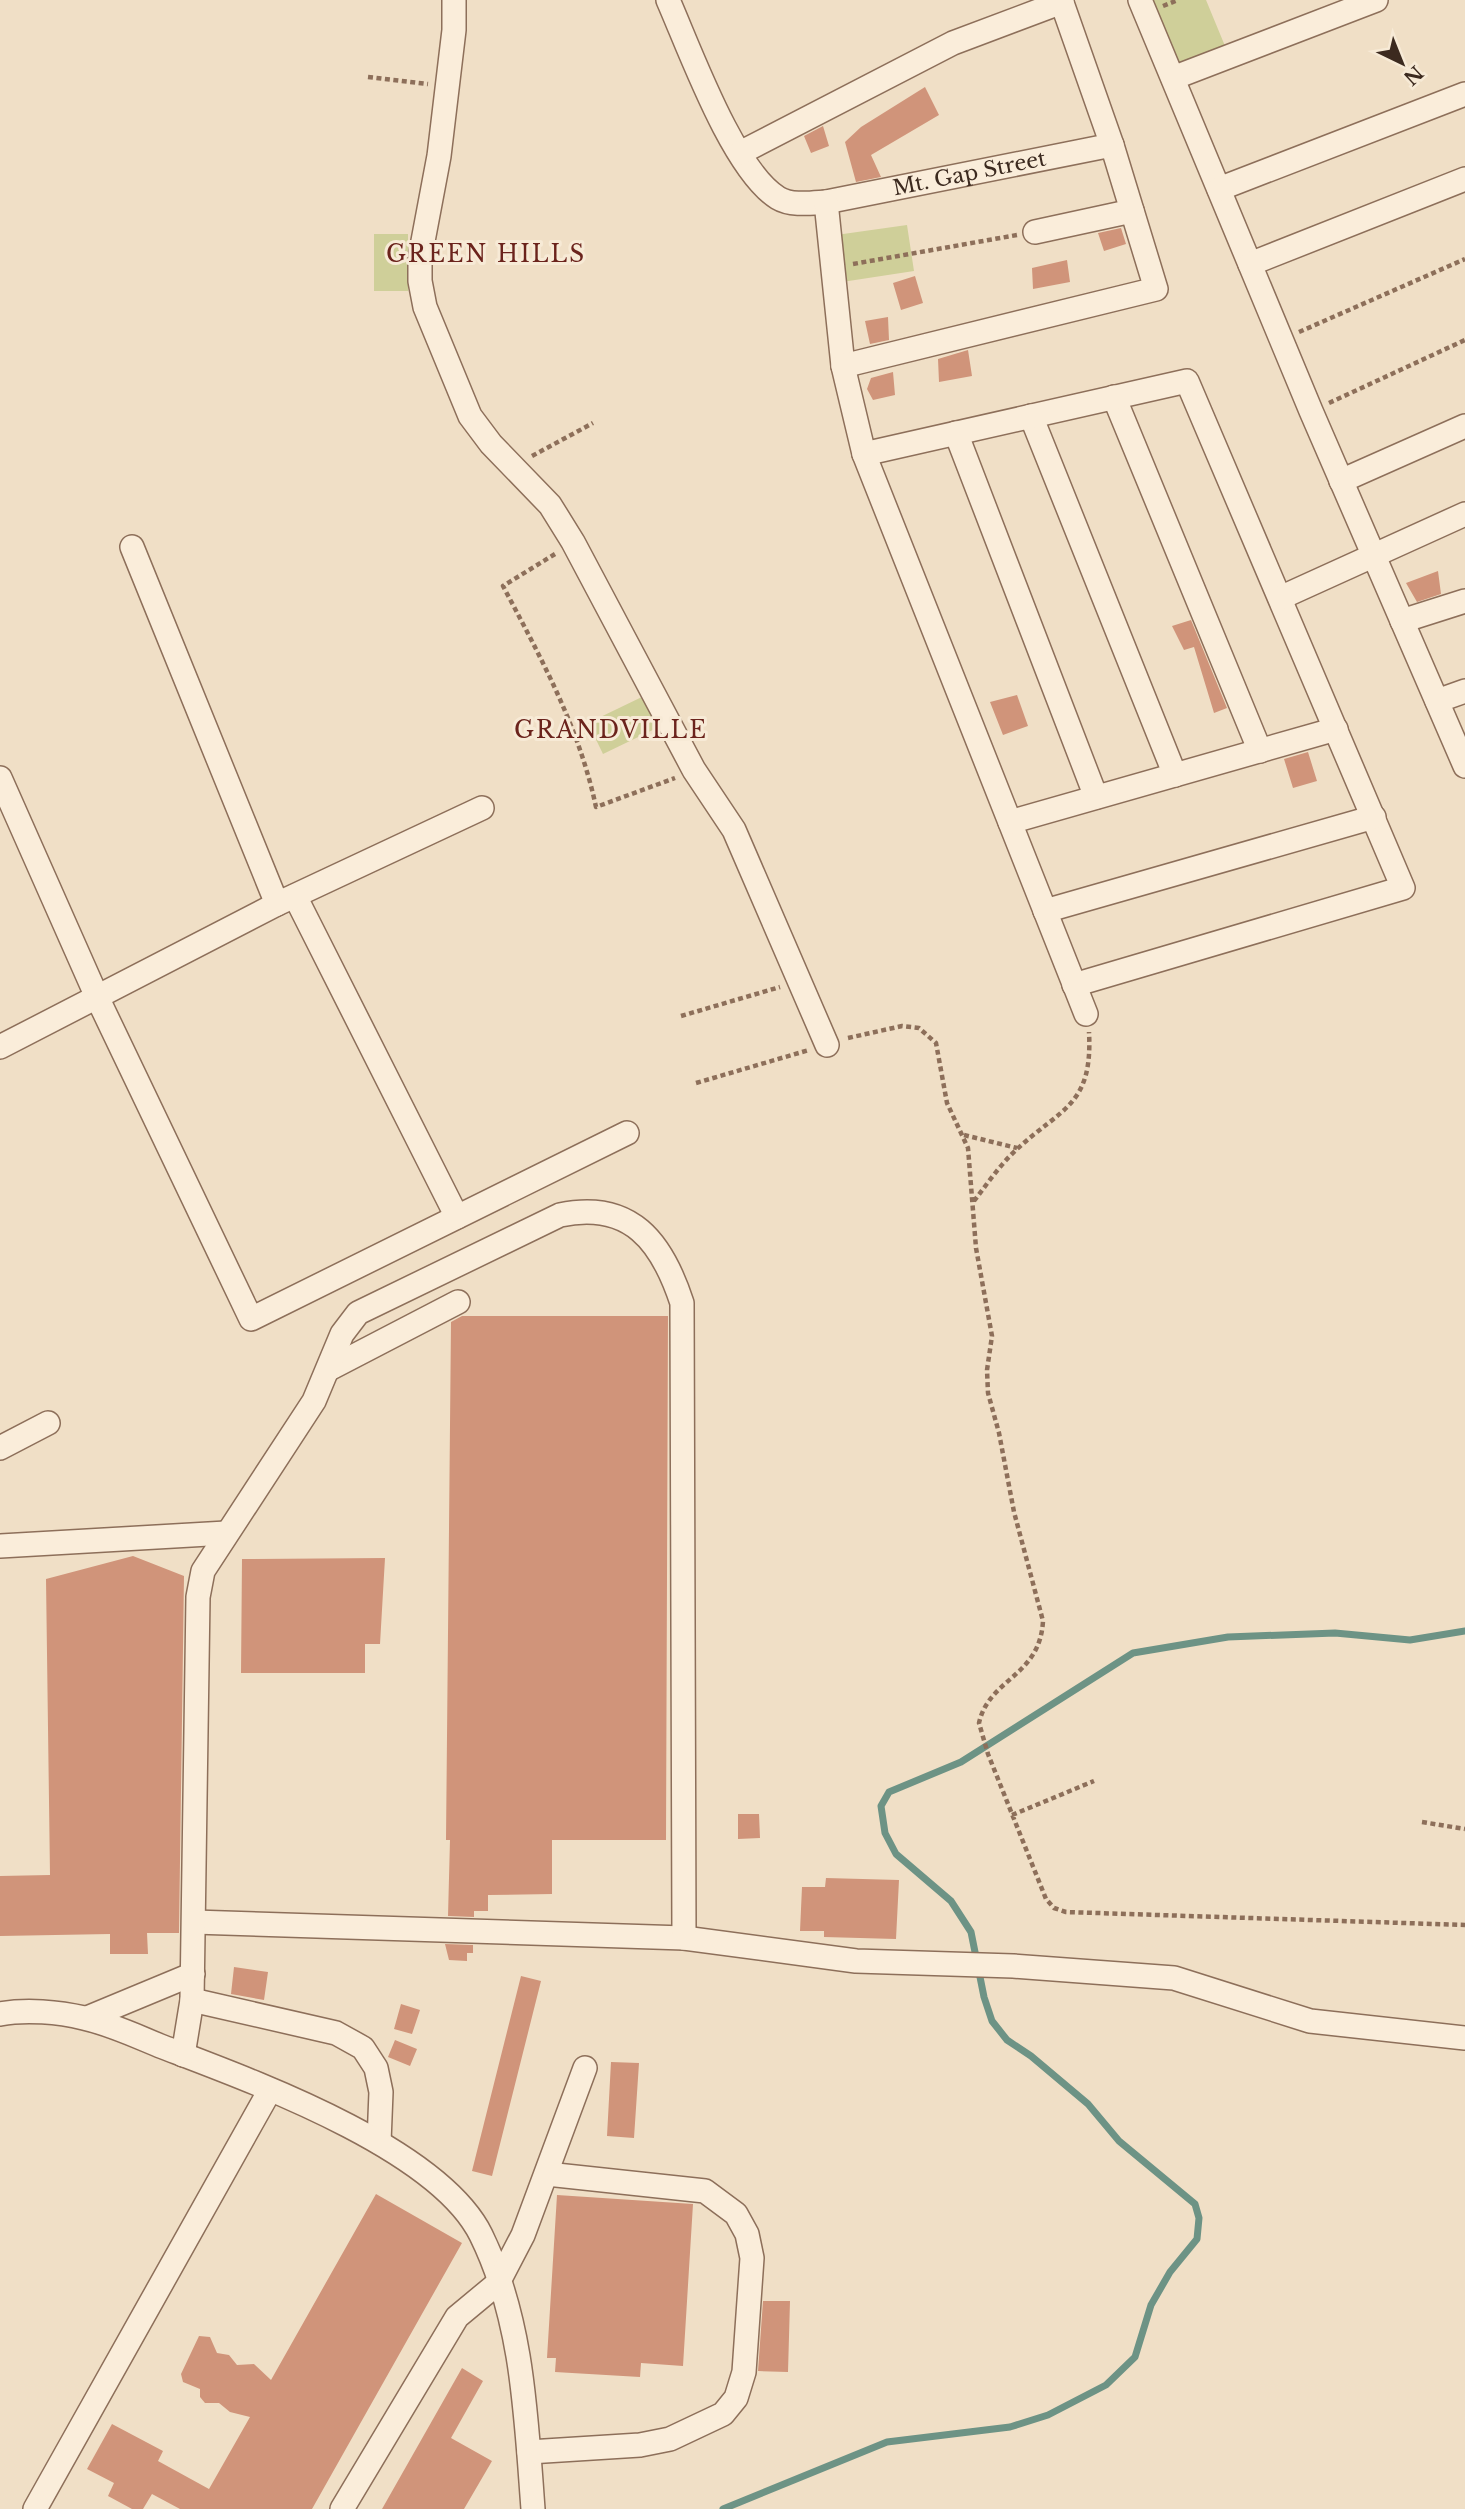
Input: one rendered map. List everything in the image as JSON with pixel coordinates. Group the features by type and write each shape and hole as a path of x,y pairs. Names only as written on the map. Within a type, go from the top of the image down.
{"street":[{"path":"454,0 454,30 439,156 424,232 420,281 425,307 470,416 550,505 573,542 695,770 734,830 797,982 827,1045"},
{"name":"Mt. Gap Street","path":"668,0 704,83 740,153 762,184 779,199 800,203 826,202 1112,145"},
{"path":"1140,0 1311,411 1465,766"},
{"path":"1173,78 1376,0"},
{"path":"740,153 953,43 1061,1 1112,145 1156,289 843,366"},
{"path":"1219,189 1465,94"},
{"path":"1250,264 1465,179"},
{"path":"826,202 843,366 864,454 1086,1014"},
{"path":"1035,232 1132,211"},
{"path":"864,454 1188,381 1403,888 1074,985"},
{"path":"1114,397 1260,751"},
{"path":"1031,416 1175,775"},
{"path":"1341,481 1465,426"},
{"path":"956,433 1096,797"},
{"path":"1280,598 1465,514"},
{"path":"132,547 286,900 457,1217"},
{"path":"1402,621 1465,601"},
{"path":"1437,701 1465,691"},
{"path":"1010,822 1336,729"},
{"path":"0,778 97,997 251,1319 627,1133"},
{"path":"0,1047 286,900 482,808"},
{"path":"1045,911 1374,817"},
{"path":"183,2055 192,2000 198,1597 203,1571 314,1401 330,1369 342,1334 358,1313 560,1216 585,1210 606,1212 655,1243 670,1268 682,1303 684,1938"},
{"path":"330,1369 458,1302"},
{"path":"0,1448 48,1423"},
{"path":"0,1546 226,1533"},
{"path":"194,1922 684,1938 797,1955 930,1964 1013,1966 1174,1978 1310,2021 1465,2038"},
{"path":"87,2018 193,1974"},
{"path":"192,2000 337,2033 363,2048 376,2067 381,2092 379,2142"},
{"path":"0,2014 61,2013 87,2018 183,2055 270,2091 379,2142 443,2187 481,2235 498,2283 522,2370 533,2509"},
{"path":"342,2509 457,2317 498,2283 523,2235 585,2068"},
{"path":"34,2509 270,2091"},
{"path":"529,2452 640,2445 670,2439 723,2414 736,2398 744,2372 752,2258 747,2234 736,2214 705,2191 547,2174"}],"path":[{"path":"368,77 446,87"},
{"path":"840,266 1035,232"},
{"path":"1281,339 1465,259"},
{"path":"1311,411 1465,340"},
{"path":"514,466 593,423"},
{"path":"573,542 503,586 554,682 578,740 596,807 695,770"},
{"path":"681,1016 797,982"},
{"path":"972,1203 1018,1148 1070,1107 1081,1090 1090,1061 1086,1014"},
{"path":"696,1083 902,1026 919,1028 936,1043 947,1103 968,1147 976,1248 992,1336 988,1392 1014,1512 1043,1620 1042,1638 1035,1654 985,1705 979,1723 988,1754 1046,1899 1059,1911 1465,1925"},
{"path":"964,1135 1018,1148"},
{"path":"1012,1815 1094,1781"},
{"path":"1422,1822 1465,1829"}],"green space":[{"path":"1150,0 1206,0 1225,46 1177,66"},
{"path":"907,225 914,271 842,282 836,235"},
{"path":"374,234 408,234 408,291 374,291"},
{"path":"646,695 661,726 603,754 588,723"}],"building":[{"path":"925,87 939,115 871,155 881,177 856,182 845,142 861,127"},
{"path":"823,126 829,146 811,153 804,136"},
{"path":"1121,228 1126,244 1104,251 1098,233"},
{"path":"1067,260 1070,282 1033,289 1032,268"},
{"path":"915,276 923,303 901,310 893,283"},
{"path":"888,317 889,340 870,344 865,321"},
{"path":"968,350 972,376 939,382 938,359"},
{"path":"893,372 895,395 873,400 867,389 871,378"},
{"path":"1438,571 1441,594 1417,602 1406,583"},
{"path":"1191,620 1227,708 1214,713 1194,647 1184,650 1172,626"},
{"path":"1017,695 1028,726 1003,735 990,702"},
{"path":"1308,752 1317,781 1293,788 1284,759"},
{"path":"462,1316 668,1316 666,1840 552,1840 552,1894 488,1895 488,1911 474,1911 474,1917 448,1916 450,1840 446,1840 451,1322"},
{"path":"133,1556 184,1576 179,1933 147,1933 148,1954 110,1954 110,1934 0,1936 0,1876 50,1875 46,1579"},
{"path":"385,1558 380,1644 365,1644 365,1673 241,1673 242,1559"},
{"path":"738,1814 759,1814 760,1838 738,1839"},
{"path":"826,1878 899,1880 896,1939 824,1937 824,1931 800,1931 802,1887 825,1887"},
{"path":"445,1944 473,1945 473,1953 467,1953 467,1961 449,1960"},
{"path":"234,1967 268,1972 264,2000 231,1994"},
{"path":"521,1976 541,1981 492,2176 472,2171"},
{"path":"401,2004 420,2010 412,2034 394,2029"},
{"path":"395,2040 417,2049 410,2066 388,2057"},
{"path":"611,2062 639,2063 634,2138 607,2136"},
{"path":"376,2194 462,2243 312,2509 180,2509 152,2494 143,2509 132,2509 108,2496 114,2483 87,2469 112,2424 163,2451 158,2461 209,2489 250,2417 230,2412 219,2403 205,2403 200,2397 200,2389 183,2382 181,2374 199,2336 210,2337 217,2353 229,2355 237,2365 254,2364 271,2380"},
{"path":"557,2195 693,2204 683,2366 641,2363 640,2377 555,2372 556,2358 547,2358"},
{"path":"763,2301 790,2301 788,2372 758,2371"},
{"path":"462,2368 483,2381 451,2438 492,2461 464,2509 382,2509"}],"waterway":[{"path":"723,2509 887,2442 1010,2427 1048,2415 1106,2385 1135,2357 1151,2305 1170,2272 1197,2239 1199,2218 1195,2204 1119,2141 1088,2104 1031,2056 1007,2040 992,2021 984,1997 971,1932 951,1901 896,1854 885,1833 881,1806 889,1792 961,1762 1133,1653 1228,1637 1335,1633 1410,1640 1465,1631"}],"district":[{"name":"GREEN HILLS","path":"486,254"},
{"name":"GRANDVILLE","path":"611,730"}]}
